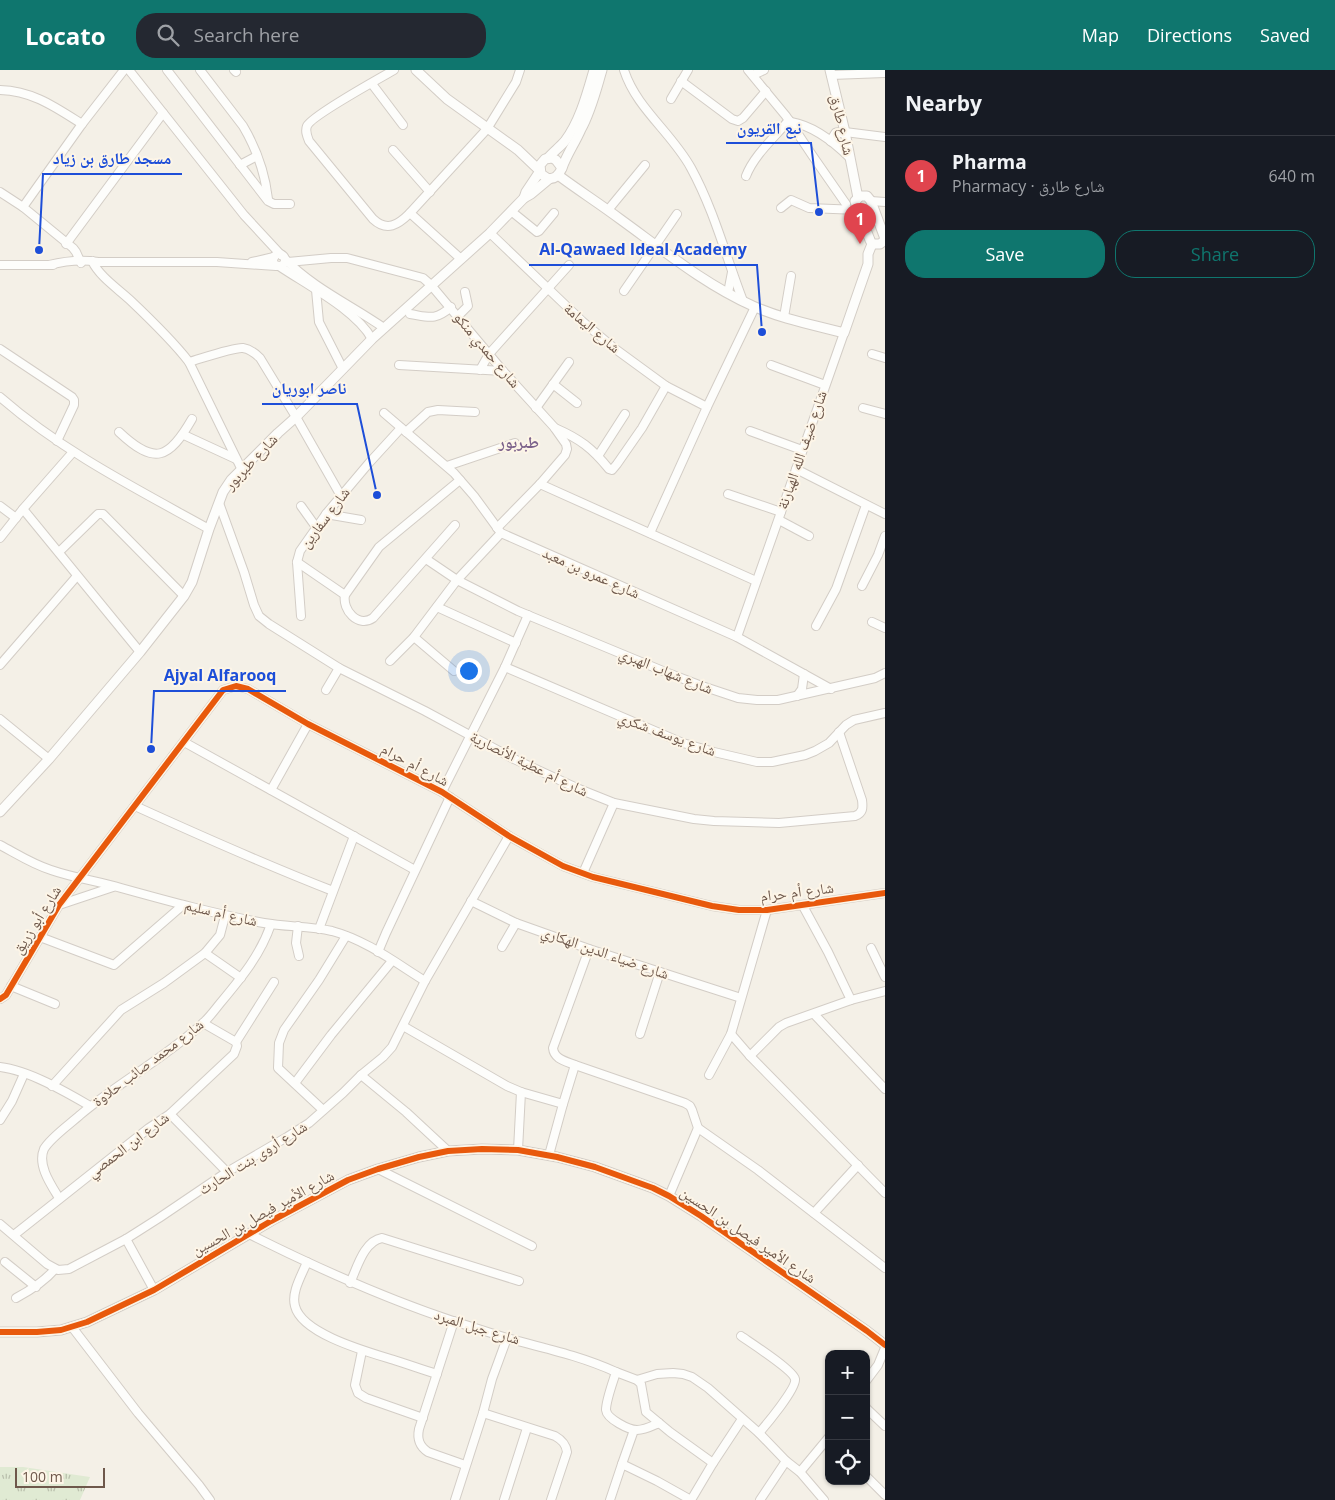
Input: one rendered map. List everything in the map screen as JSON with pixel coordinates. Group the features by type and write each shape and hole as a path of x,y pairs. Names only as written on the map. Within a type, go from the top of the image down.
{"street":[{"path":"23,207 82,124 124,70"},
{"path":"129,70 280,258 303,276 384,328"},
{"path":"167,70 268,201 274,204 290,204"},
{"path":"200,70 243,126 253,145 264,178 268,201"},
{"path":"394,70 310,122 306,130 307,138 378,224 383,226 390,226 402,221 487,129 516,82 520,70"},
{"path":"416,70 447,99 518,150 540,170 542,176 556,174 698,276 755,307 844,333"},
{"path":"545,159 564,142 573,129 594,70"},
{"name":"شارع طبربور","path":"1,816 140,652 184,596 192,582 225,487 241,468 296,417 372,339 490,233 524,198 556,174 585,122 602,70"},
{"path":"624,70 632,90 678,148 692,169 724,246 743,301"},
{"path":"671,99 688,70"},
{"path":"764,70 751,73 790,121 843,206"},
{"path":"830,72 885,73"},
{"name":"شارع طارق","path":"830,72 861,201 881,244"},
{"path":"681,81 732,119 738,121 743,118 766,91"},
{"path":"372,84 402,125"},
{"path":"0,90 27,94 38,98 82,124"},
{"path":"67,244 163,113"},
{"path":"790,121 806,126 831,141 850,158"},
{"path":"746,176 759,155 790,121"},
{"path":"831,141 836,133 845,132 885,137"},
{"path":"393,150 430,192"},
{"path":"518,150 545,159 556,160 556,174"},
{"path":"240,165 257,156"},
{"name":"شارع طبربور","path":"524,198 540,170 540,165 545,159"},
{"path":"608,210 645,164"},
{"path":"0,192 23,207 76,252 77,263"},
{"path":"781,208 792,200 809,208 843,206 861,201 885,202"},
{"name":"شارع طارق","path":"861,201 884,236 881,244"},
{"path":"511,211 536,232 554,213"},
{"path":"410,213 461,259"},
{"path":"624,291 677,214"},
{"name":"شارع اليمامة","path":"490,233 582,321 622,354 666,386 707,407"},
{"name":"شارع ضيف الله الهبارنة","path":"737,637 868,264 881,244"},
{"path":"280,258 273,261 357,319 368,331 372,339"},
{"name":"شارع حمدي منكو","path":"248,264 280,258 347,258 423,278 432,285 503,371 554,427 566,444 565,455 457,580 414,637 390,661"},
{"path":"0,265 95,262 217,262 278,266"},
{"path":"95,262 100,273 132,301 182,352 189,362 241,468"},
{"path":"480,370 489,354 569,265"},
{"path":"728,293 732,272"},
{"path":"784,316 792,276"},
{"path":"316,290 319,322 343,369"},
{"path":"458,316 468,306 465,292"},
{"path":"410,314 434,317 443,314 450,307"},
{"path":"650,534 707,407 755,307"},
{"path":"189,362 239,348 255,353 260,358 296,417 341,496"},
{"path":"0,349 72,396 74,405 57,441"},
{"path":"872,354 885,358"},
{"path":"536,408 569,362"},
{"path":"399,365 503,371"},
{"path":"771,365 825,385"},
{"path":"553,384 577,403"},
{"path":"554,427 581,441 612,470 642,428 666,386"},
{"path":"0,398 27,420 73,452 209,529"},
{"path":"863,408 885,414"},
{"name":"شارع سفارين","path":"345,595 297,562 302,548 316,527 341,496 404,430 428,412 438,410 475,412"},
{"path":"384,413 447,466 474,496 499,530"},
{"path":"598,456 625,414"},
{"path":"119,432 138,448 151,453 161,454 168,452 184,435 192,419"},
{"path":"750,431 802,450"},
{"path":"184,435 236,459"},
{"path":"447,466 515,442"},
{"path":"0,538 73,452"},
{"path":"796,469 885,513"},
{"path":"455,525 376,616 370,621 360,621 350,615 344,604 345,595 379,547 460,480"},
{"path":"540,484 756,582"},
{"path":"728,494 780,516 809,536"},
{"name":"شارع أم عطية الأنصارية","path":"219,503 254,605 259,616 269,624 338,668 541,772 614,803 661,813 714,821 779,824 855,816 862,810 862,800 839,732"},
{"path":"816,626 839,581 866,505"},
{"path":"0,506 16,518"},
{"path":"300,506 316,527"},
{"path":"23,509 140,652"},
{"path":"59,552 98,514 103,514 184,596"},
{"path":"326,514 362,520"},
{"name":"شارع عمرو بن معبد","path":"499,530 737,637 831,689"},
{"path":"862,586 885,536"},
{"path":"426,559 457,580"},
{"path":"297,562 301,616"},
{"path":"0,665 77,576"},
{"name":"شارع شهاب الهبري","path":"457,580 528,615 663,672 728,695 757,700 778,700 876,678 885,673"},
{"path":"437,607 516,643"},
{"path":"442,792 505,667 528,615"},
{"path":"872,622 885,628"},
{"path":"414,637 454,671"},
{"name":"شارع يوسف شكري","path":"505,667 579,700 683,742 714,752 757,762 772,762 805,755 823,746 854,720 885,712"},
{"path":"326,690 338,668"},
{"path":"797,696 802,689 804,674"},
{"name":"شارع أم حرام","path":"78,878 223,690 231,687 243,687 308,724 442,792 509,836 563,866 582,873 712,906 739,910 767,910 803,906 885,893"},
{"path":"0,719 49,759"},
{"path":"272,790 308,724"},
{"path":"184,742 415,870"},
{"path":"378,952 450,797"},
{"path":"582,873 614,803"},
{"path":"135,806 238,853 333,891"},
{"path":"319,929 354,836"},
{"name":"شارع أروى بنت الحارث","path":"55,1269 69,1269 126,1239 228,1172 302,1128 388,1051 403,1026 425,981 509,836"},
{"name":"شارع أم سليم","path":"0,846 49,870 225,916 271,924 332,931 358,940 425,981"},
{"name":"شارع أبو زريق","path":"0,999 6,995 59,905 78,878"},
{"path":"59,905 115,886"},
{"name":"شارع ضياء الدين الهكاري","path":"471,901 516,923 741,998"},
{"path":"40,937 114,965 183,905"},
{"path":"803,906 851,1000"},
{"path":"709,1075 731,1034 767,910"},
{"path":"52,1086 121,1010 164,983 205,953 220,934 225,916"},
{"path":"502,947 516,923"},
{"name":"شارع محمد صائب حلاوة","path":"59,1198 48,1178 43,1163 42,1159 45,1148 90,1106 157,1059 203,1023 241,978 260,950 271,924"},
{"path":"298,926 296,943 299,956"},
{"path":"323,1110 281,1071 278,1064 279,1043 282,1035 346,936"},
{"path":"589,948 553,1048 557,1058 688,1104 698,1128 758,1170 885,1268"},
{"path":"870,948 885,977"},
{"path":"205,953 241,978"},
{"path":"295,1083 331,1035 392,961"},
{"path":"640,1034 660,972"},
{"name":"شارع ابن الحمصي","path":"14,1235 149,1128 170,1114 236,1046 274,982"},
{"path":"11,986 55,1004"},
{"path":"750,1056 781,1025 851,1000 885,991"},
{"path":"814,1014 885,1089"},
{"path":"203,1023 236,1046"},
{"path":"403,1026 492,1078 521,1092 563,1104"},
{"path":"731,1034 750,1056 885,1193"},
{"path":"549,1155 575,1065"},
{"path":"0,1068 7,1068 24,1074 90,1106"},
{"path":"0,1120 12,1101 24,1074"},
{"path":"361,1075 406,1112 448,1151"},
{"path":"518,1150 521,1092"},
{"path":"170,1114 228,1172"},
{"path":"669,1196 698,1128"},
{"name":"شارع الأمير فيصل بن الحسين","path":"0,1332 37,1332 72,1327 87,1322 154,1290 285,1213 348,1180 378,1169 448,1151 518,1150 549,1155 595,1167 669,1196 867,1330 885,1346"},
{"path":"814,1213 858,1164"},
{"path":"378,1169 532,1246"},
{"path":"0,1224 55,1269 36,1287 16,1298"},
{"name":"شارع جبل المبرد","path":"249,1234 350,1283 454,1321 588,1361 637,1380"},
{"path":"350,1283 366,1249 374,1240 382,1238 519,1281"},
{"path":"126,1239 154,1290"},
{"path":"5,1262 36,1287"},
{"path":"307,1262 294,1297 294,1306 302,1319 318,1330 362,1351 437,1374"},
{"path":"454,1321 418,1438 423,1449 428,1452 465,1465"},
{"path":"72,1327 138,1413 199,1484 210,1500"},
{"path":"741,1336 780,1363 796,1380 790,1392 759,1433"},
{"path":"455,1500 492,1379 507,1338"},
{"path":"870,1376 878,1365 885,1346"},
{"path":"362,1351 355,1386 358,1393 366,1398 423,1418"},
{"path":"616,1372 607,1404 607,1414 612,1419 634,1430 659,1423"},
{"path":"713,1463 646,1412 642,1388 637,1380 657,1374 673,1373 692,1377 708,1388 759,1433 786,1461 800,1472 824,1500"},
{"path":"870,1412 885,1426"},
{"path":"483,1413 555,1436 562,1440 567,1452 551,1500"},
{"path":"622,1464 691,1500 742,1419"},
{"path":"504,1500 527,1428"},
{"path":"610,1500 634,1430"},
{"path":"800,1472 827,1440"},
{"path":"760,1500 786,1461"},
{"path":"870,1480 885,1495"}],"green space":[{"path":"0,1467 23,1467 90,1477 80,1500 0,1500"}],"cycle path":[{"path":"0,999 6,995 59,905 223,690 236,686 248,689 308,724 442,792 509,836 563,866 593,877 712,906 739,910 767,910 885,893"},
{"path":"0,1332 61,1330 87,1322 154,1290 271,1221 348,1180 419,1157 448,1151 482,1149 518,1150 557,1157 595,1167 653,1188 701,1216 885,1345"}],"place":[{"name":"نبع القريون","path":"819,212"},
{"name":"Pharma","path":"860,244"},
{"name":"مسجد طارق بن زياد","path":"39,250"},
{"name":"Al-Qawaed Ideal Academy","path":"762,332"},
{"name":"ناصر ابوريان","path":"377,495"},
{"name":"Ajyal Alfarooq","path":"151,749"}],"district":[{"name":"طبربور","path":"519,442"}]}
